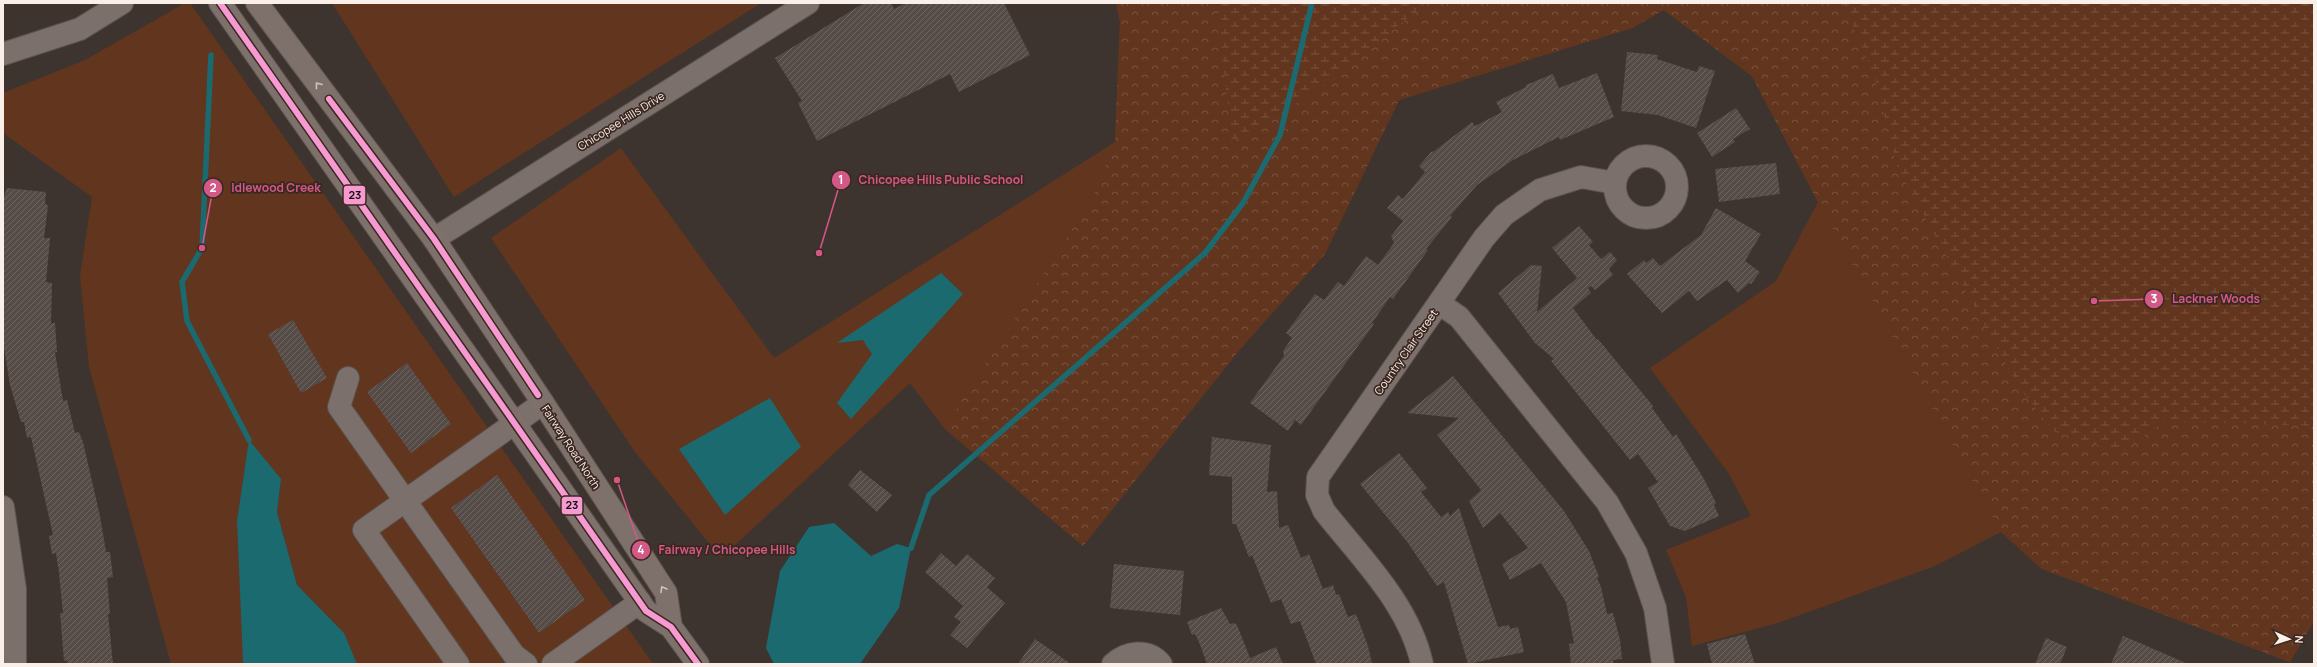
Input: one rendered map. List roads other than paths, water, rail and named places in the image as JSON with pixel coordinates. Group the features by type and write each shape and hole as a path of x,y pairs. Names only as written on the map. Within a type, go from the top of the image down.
{"main road":[{"name":"Fairway Road North","path":"220,3 646,611 671,627 698,664"},
{"name":"Fairway Road North","path":"257,3 270,12 434,239 543,403 666,593 671,627"}],"street":[{"path":"3,54 80,29 122,3"},
{"name":"Chicopee Hills Drive","path":"434,239 808,3"},
{"path":"1440,304 1484,238 1504,215 1540,190 1580,178 1615,183"},
{"name":"Country Clair Street","path":"1422,664 1418,646 1409,624 1392,597 1324,511 1317,495 1318,477 1440,304 1459,318 1607,502 1636,553 1655,608 1663,664"},
{"path":"348,378 339,406 514,655 526,664"},
{"path":"458,664 364,530 543,403"},
{"path":"3,507 6,553 15,589 15,664"},
{"path":"553,664 640,602"},
{"path":"1112,664 1120,658 1138,653 1149,655 1161,664"}],"water":[{"path":"941,273 963,294 851,419 837,403 872,354 863,340 837,343"},
{"path":"770,398 801,447 725,515 679,449"},
{"path":"249,440 281,479 277,512 297,585 344,633 357,664 244,664 243,662 237,521"},
{"path":"834,523 871,556 897,544 911,548 899,608 860,664 774,664 766,648 780,571 809,527"}],"waterway":[{"path":"911,548 929,495 1205,253 1243,203 1280,135 1312,3"},
{"path":"211,55 202,248 182,282 187,321 249,440"}],"place":[{"name":"Idlewood Creek","path":"202,248"},
{"name":"Chicopee Hills Public School","path":"819,253"},
{"name":"Lackner Woods","path":"2094,301"},
{"name":"Fairway / Chicopee Hills","path":"617,480"}]}
